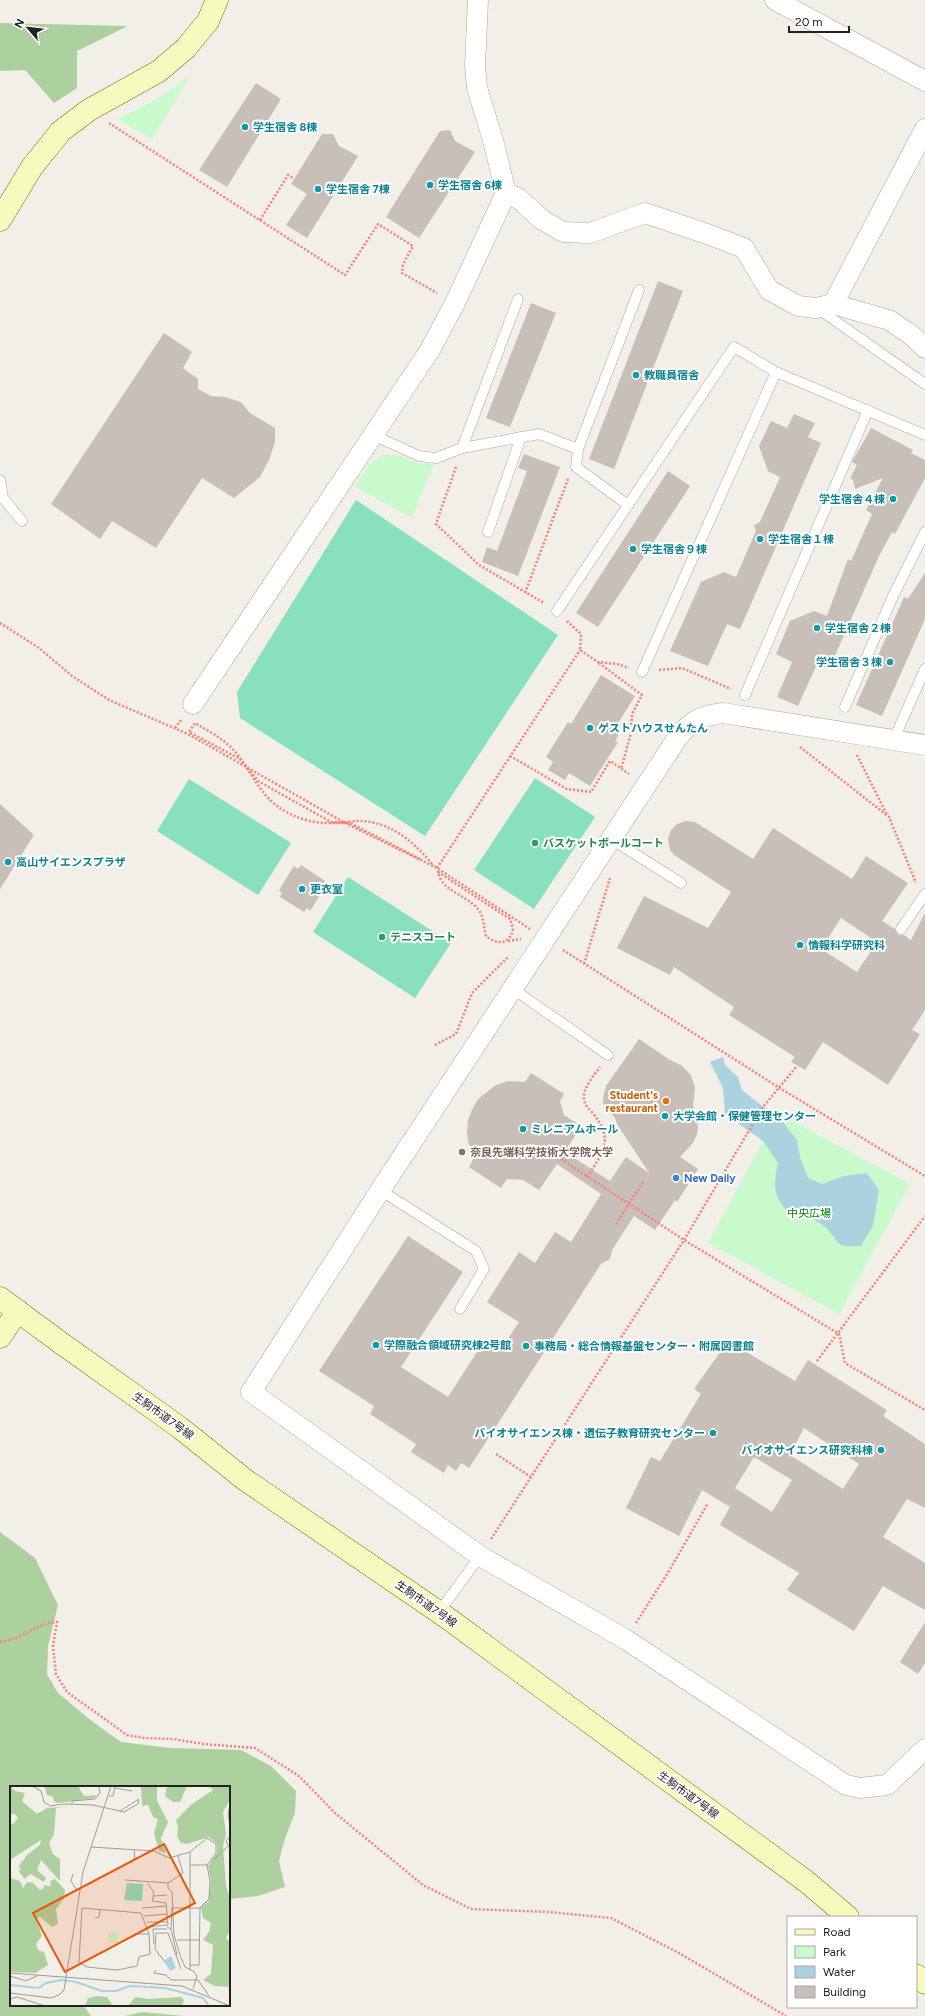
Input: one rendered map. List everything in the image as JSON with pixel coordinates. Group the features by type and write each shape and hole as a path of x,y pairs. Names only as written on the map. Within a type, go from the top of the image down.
{"street":[{"path":"0,220 32,167 61,131 89,110 159,71 186,48 208,21 217,0"},
{"path":"193,704 430,350 455,303 506,193 493,140 477,88 475,65 478,0"},
{"path":"775,0 925,81"},
{"path":"825,306 925,129"},
{"path":"506,193 518,198 541,219 562,232 590,233 645,213 710,235 744,248 769,290 798,306 825,306 889,320 910,334 925,348"},
{"path":"925,745 723,713 706,715 691,722 678,737 380,1190 251,1392 480,1556 625,1639 846,1785 860,1788 887,1785 925,1749"},
{"name":"生駒市道7号線","path":"0,1298 179,1427 244,1479 439,1612 807,1882 847,1916"},
{"path":"0,1337 18,1311"},
{"path":"917,1976 925,1983"}],"lane":[{"path":"628,505 576,467 578,449 639,290"},
{"path":"462,448 518,299"},
{"path":"825,306 925,384"},
{"path":"557,611 734,347 776,372 925,435"},
{"path":"642,672 776,372"},
{"path":"745,695 868,410"},
{"path":"373,435 419,456 436,458 462,448 539,434 578,449"},
{"path":"488,532 521,437"},
{"path":"0,480 3,498 22,521"},
{"path":"845,707 893,596 925,532"},
{"path":"894,739 925,669"},
{"path":"609,842 681,883"},
{"path":"901,929 924,896"},
{"path":"513,989 608,1055"},
{"path":"380,1190 476,1250 484,1270 460,1309"},
{"path":"439,1612 480,1556"}],"path":[{"path":"89,110 344,275 378,224 413,246 403,264 402,273 455,303"},
{"path":"260,220 288,175 293,178"},
{"path":"525,592 570,475 576,467"},
{"path":"0,623 39,648 72,676 109,700 188,734 347,824 436,868 778,1087 925,1176"},
{"path":"436,868 580,650"},
{"path":"598,662 642,695 632,714 631,732 621,769"},
{"path":"433,865 350,823 331,822 300,807 258,781 244,765 240,759 189,732 195,723 222,739 237,754 244,765 258,787 283,810 304,820 326,823 369,822 392,829 406,837 422,851 439,872 510,920 514,928 510,938 498,943 486,936 483,919 476,907 444,885 438,874 439,872"},
{"path":"845,732 889,817 924,896"},
{"path":"796,744 889,817"},
{"path":"510,756 567,789 591,792 610,761"},
{"path":"584,964 610,880 613,857 609,842"},
{"path":"518,944 522,939"},
{"path":"435,1045 456,1034 472,993 513,950"},
{"path":"587,1176 601,1156 606,1141 602,1125 587,1107 584,1094 588,1085 608,1055"},
{"path":"480,1556 684,1240 748,1130 778,1087 797,1066"},
{"path":"561,1159 684,1240 839,1334 846,1363 925,1410"},
{"path":"616,1224 643,1182"},
{"path":"817,1361 839,1334 925,1216"},
{"path":"496,1454 531,1477"},
{"path":"625,1639 669,1571 708,1503"},
{"path":"0,1642 12,1641 40,1625 57,1622 53,1646 56,1674 63,1686 67,1692 127,1735 144,1738 173,1739 204,1744 255,1748 300,1776 335,1813 423,1885 471,1909 549,1912 611,1918 679,1953 786,2016"}],"green space":[{"path":"0,23 128,26 77,51 77,88 54,103 25,70 0,71"},
{"path":"190,76 152,139 117,119 155,100"},
{"path":"386,454 402,456 417,463 434,464 412,518 355,487 371,464"},
{"path":"356,500 558,635 425,836 240,718 237,692"},
{"name":"バスケットボールコート","path":"535,778 595,817 534,909 474,870"},
{"path":"189,779 291,843 258,895 157,831"},
{"name":"テニスコート","path":"348,877 451,943 415,998 313,932"},
{"name":"中央広場","path":"778,1113 910,1184 839,1314 708,1243"},
{"path":"0,1532 35,1558 58,1605 48,1646 47,1674 58,1693 93,1722 121,1742 170,1748 241,1750 271,1766 296,1791 295,1813 285,1838 279,1861 285,1887 258,1896 230,1899 230,1786 10,1786 10,2006 84,2006 91,2016 0,2016"},
{"path":"143,2012 184,2016 124,2016"}],"water":[{"path":"723,1057 725,1065 738,1077 742,1090 783,1122 797,1140 800,1157 808,1178 822,1184 844,1176 867,1173 879,1190 873,1226 861,1246 842,1245 825,1227 816,1221 785,1209 778,1197 775,1187 778,1163 763,1141 725,1114 723,1088 710,1062"}],"building":[{"name":"学生宿舎 8棟","path":"256,83 281,99 227,187 199,170"},
{"name":"学生宿舎 6棟","path":"450,130 455,141 475,152 419,238 386,217 440,131"},
{"name":"学生宿舎 7棟","path":"322,134 333,134 339,146 358,156 307,238 286,225 307,194 291,184"},
{"name":"教職員宿舎","path":"658,281 683,291 614,469 589,459"},
{"path":"531,303 556,313 510,427 486,418"},
{"path":"164,333 192,352 183,368 198,379 198,389 211,396 225,397 241,402 250,413 275,428 275,442 269,460 260,477 234,498 202,478 156,548 112,521 100,539 51,504"},
{"name":"学生宿舎１棟","path":"794,414 815,423 808,437 821,443 740,629 727,624 708,666 670,651 701,582 724,572 736,577 756,531 754,525 760,522 780,477 768,471 759,446 771,421 787,428"},
{"path":"871,428 913,450 911,453 925,460 925,478 895,534 892,532 879,556 829,669 817,664 798,706 777,697 792,662 776,654 790,621 814,611 827,616 848,559 851,561 872,514 866,510 883,478 855,489 853,480 850,478 857,465 852,462"},
{"path":"524,454 560,467 518,576 482,562 487,547 497,551 527,471 518,468"},
{"name":"学生宿舎９棟","path":"668,471 690,486 598,627 576,613"},
{"name":"学生宿舎３棟","path":"925,573 925,619 882,716 856,705 904,597 908,599"},
{"name":"ゲストハウスせんたん","path":"601,675 635,696 613,731 619,734 615,741 618,742 590,786 569,773 565,780 548,770 553,762 546,757 568,722 571,724"},
{"name":"高山サイエンスプラザ","path":"0,804 34,835 0,889"},
{"path":"686,821 695,822 753,859 773,828 852,879 866,856 908,883 882,921 895,929 898,935 904,935 911,940 925,913 925,1010 912,1030 920,1034 888,1085 823,1042 805,1070 791,1062 795,1057 729,1015 734,1007 674,967 670,975 617,948 644,896 708,928 731,892 674,855 670,850 668,839 671,830 677,824","holes":["841,918 877,942 857,972 821,949"]},
{"name":"更衣室","path":"301,865 325,881 322,885 325,887 310,911 307,908 304,912 280,897 282,893 279,890 294,866 298,869"},
{"path":"639,1039 670,1060 681,1065 691,1075 695,1088 693,1105 698,1127 693,1143 680,1157 698,1169 677,1202 675,1200 655,1230 634,1216 612,1250 610,1259 601,1264 469,1468 461,1463 456,1471 448,1465 444,1473 411,1452 416,1444 370,1414 374,1406 319,1371 408,1236 463,1272 401,1367 448,1397 484,1341 500,1351 519,1322 487,1302 519,1252 535,1263 555,1232 571,1242 601,1194 557,1164 539,1190 523,1180 507,1179 501,1188 469,1167 474,1158 468,1141 467,1132 468,1120 472,1110 478,1099 496,1085 508,1081 525,1082 531,1073 564,1094 560,1101 564,1115 581,1126 565,1152 610,1181 626,1157 649,1173 617,1124 615,1118 603,1104 606,1086"},
{"path":"728,1341 795,1381 808,1360 887,1410 883,1416 925,1444 925,1508 907,1499 883,1537 925,1563 925,1610 883,1586 854,1631 787,1590 799,1573 720,1525 730,1507 702,1490 679,1536 626,1508 651,1457 660,1461 701,1394 694,1389","holes":["804,1428 859,1464 843,1489 790,1455","754,1457 792,1480 772,1512 735,1488"]},
{"path":"925,1622 925,1663 918,1674 900,1662"}],"place":[{"name":"学生宿舎 8棟","path":"245,127"},
{"name":"学生宿舎 6棟","path":"430,185"},
{"name":"学生宿舎 7棟","path":"318,189"},
{"name":"教職員宿舎","path":"636,375"},
{"name":"学生宿舎４棟","path":"893,499"},
{"name":"学生宿舎１棟","path":"760,539"},
{"name":"学生宿舎９棟","path":"633,549"},
{"name":"学生宿舎２棟","path":"817,628"},
{"name":"学生宿舎３棟","path":"890,662"},
{"name":"ゲストハウスせんたん","path":"590,728"},
{"name":"バスケットボールコート","path":"535,843"},
{"name":"高山サイエンスプラザ","path":"8,862"},
{"name":"更衣室","path":"302,889"},
{"name":"テニスコート","path":"382,937"},
{"name":"情報科学研究科","path":"800,945"},
{"name":"Student's restaurant","path":"666,1101"},
{"name":"大学会館・保健管理センター","path":"665,1116"},
{"name":"ミレニアムホール","path":"523,1129"},
{"name":"奈良先端科学技術大学院大学","path":"462,1152"},
{"name":"New Daily","path":"676,1178"},
{"name":"学際融合領域研究棟2号館","path":"376,1345"},
{"name":"事務局・総合情報基盤センター・附属図書館","path":"526,1346"},
{"name":"バイオサイエンス棟・遺伝子教育研究センター","path":"713,1433"},
{"name":"バイオサイエンス研究科棟","path":"881,1450"}]}
